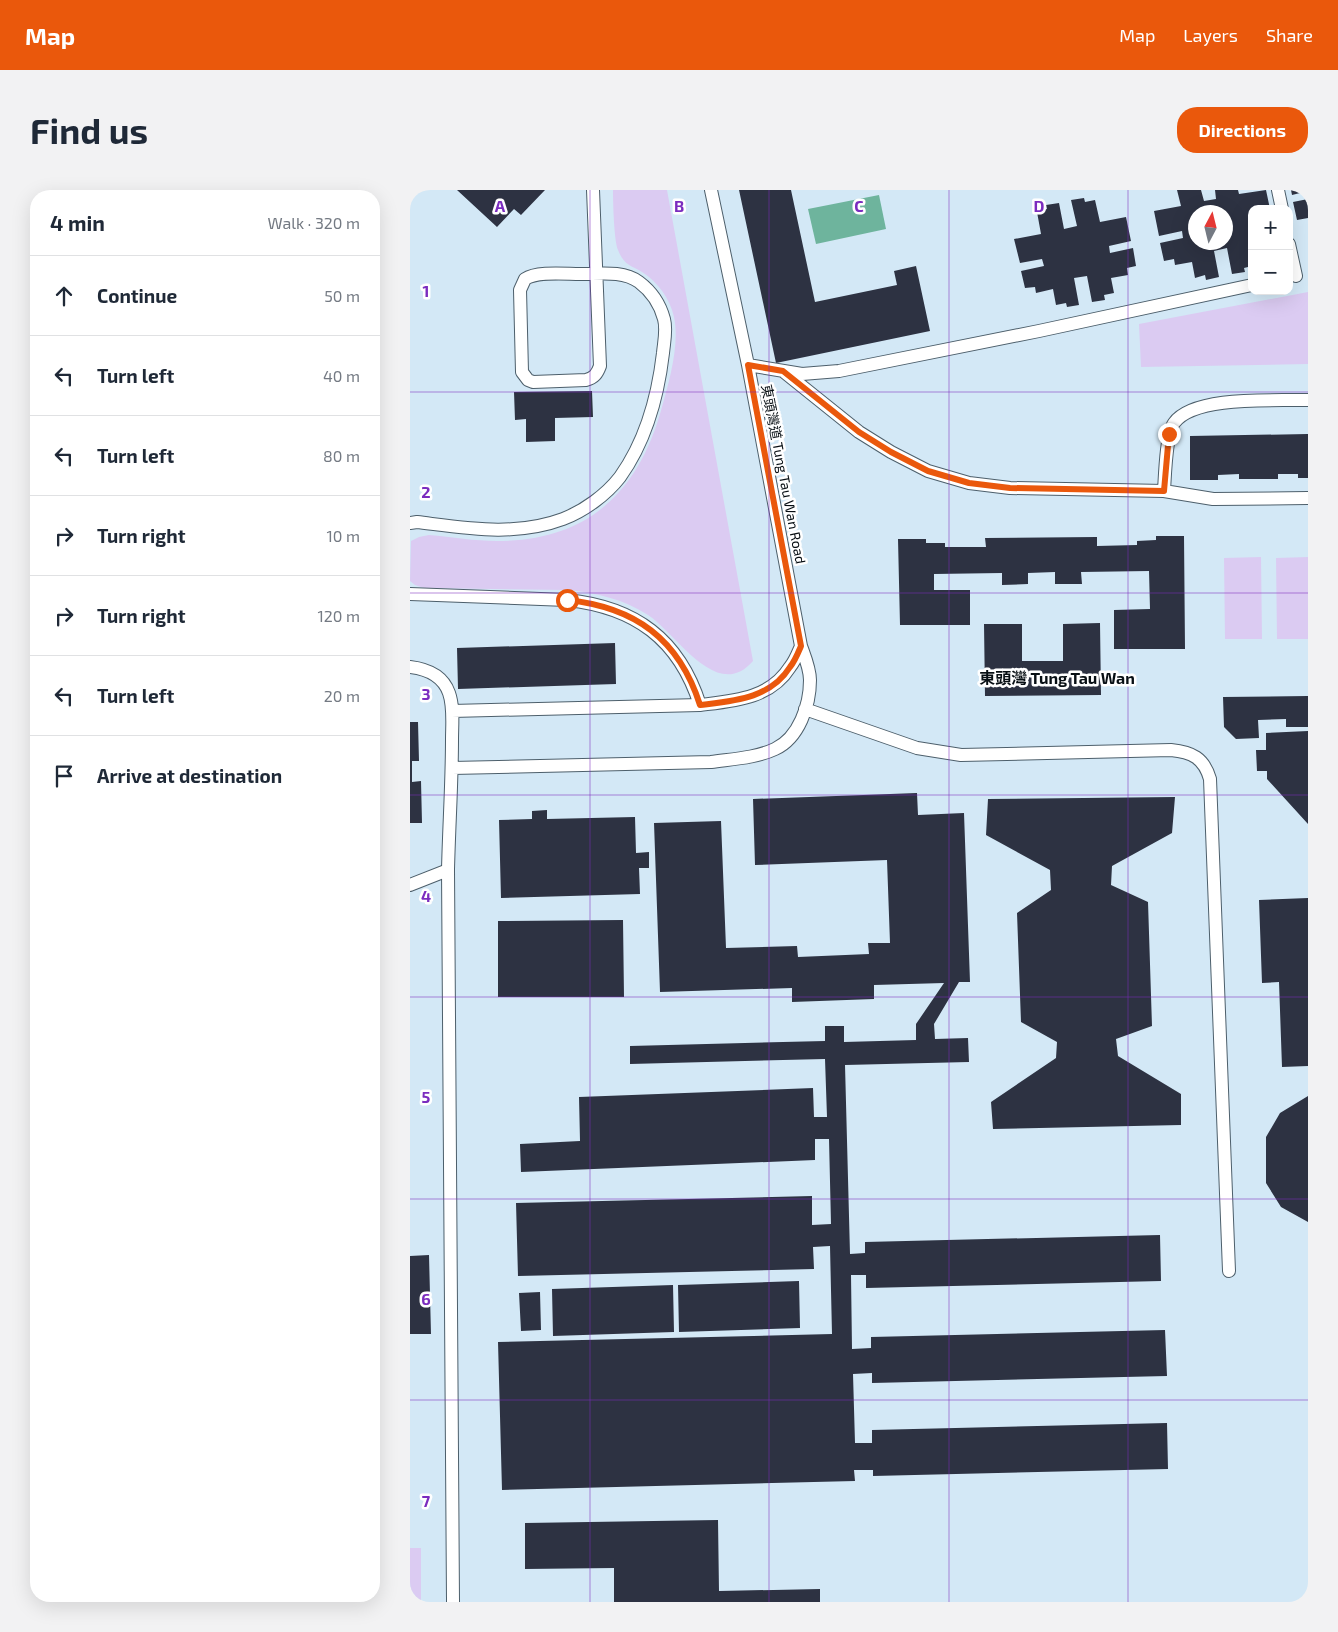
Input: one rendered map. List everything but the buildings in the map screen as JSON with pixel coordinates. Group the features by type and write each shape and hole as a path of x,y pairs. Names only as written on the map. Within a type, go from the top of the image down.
{"lane":[{"path":"410,523 417,522 497,531 542,525 563,519 584,508 602,495 631,460 650,413 662,362 665,336 664,320 659,305 650,292 638,281 623,275 598,274 535,275 524,280 520,290 522,372 532,382 586,380 591,379 600,366 598,274 594,190"},
{"name":"東頭灣道 Tung Tau Wan Road","path":"452,768 711,762 753,756 776,749 793,736 801,721 810,680 801,646 748,365 711,190"},
{"path":"1278,190 1281,205"},
{"path":"1291,250 1298,275"},
{"path":"748,365 802,374 839,372 1248,286"},
{"path":"783,371 859,432 891,452 928,471 969,483 1010,488 1164,491 1214,499 1308,498"},
{"path":"1164,491 1169,434 1174,422 1187,413 1206,405 1231,402 1308,400"},
{"path":"410,594 567,600 607,607 643,624 668,646 685,668 694,685 700,705"},
{"path":"452,711 700,705 735,701 752,697 771,688 790,668 801,646"},
{"path":"410,667 422,668 434,674 442,681 449,694 452,711 448,870 453,1602"},
{"path":"805,709 917,748 934,752 961,755 1171,750 1189,753 1200,760 1207,768 1210,779 1229,1271"},
{"path":"410,885 448,870"}],"shaded area":[{"path":"613,190 667,190 753,661 739,672 725,674 712,670 684,649 648,615 639,609 610,598 568,590 424,588 410,581 411,541 429,535 497,541 529,539 558,532 583,521 605,506 624,487 639,464 652,437 668,386 675,351 674,317 670,304 653,281 625,262 620,255 615,230"},
{"path":"879,195 886,229 816,244 808,209"},
{"path":"1308,292 1308,364 1141,367 1139,324"},
{"path":"1261,557 1262,639 1225,639 1224,558"},
{"path":"1308,557 1308,639 1277,639 1276,558"},
{"path":"410,1548 421,1548 421,1602 410,1602"}],"district":[{"name":"東頭灣 Tung Tau Wan","path":"1057,677"}],"route":[{"path":"567,600 607,607 626,614 643,624 673,651 685,668 694,685 700,705 752,697 771,688 790,668 801,646 748,365 783,371 859,432 891,452 928,471 969,483 1010,488 1164,491 1169,434"}]}
